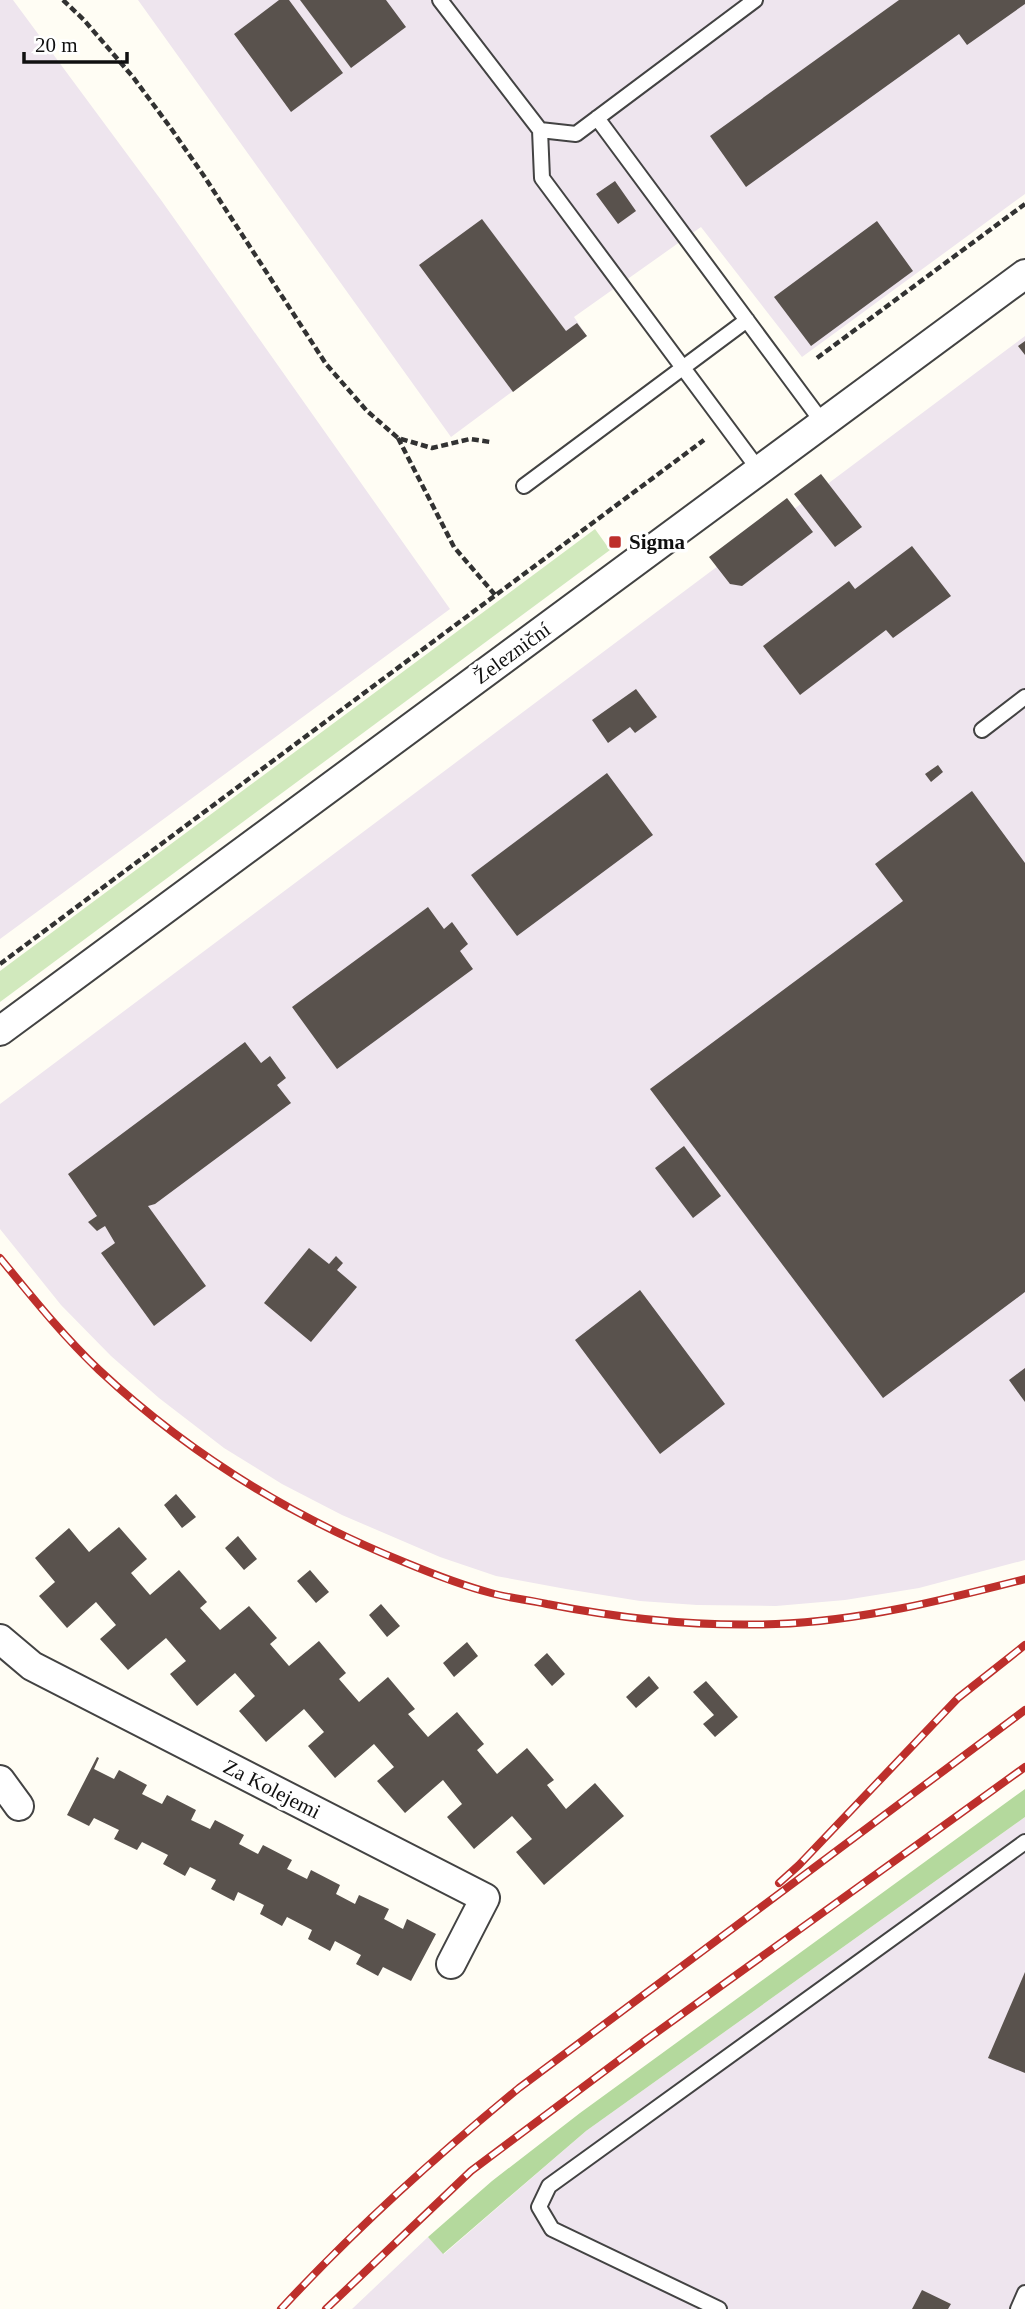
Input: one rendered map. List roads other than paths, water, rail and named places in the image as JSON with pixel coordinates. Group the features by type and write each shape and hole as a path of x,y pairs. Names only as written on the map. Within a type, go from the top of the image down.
{"street":[{"name":"Železniční","path":"0,1031 1025,274"},
{"name":"Za Kolejemi","path":"0,1639 32,1666 485,1898 451,1964"},
{"path":"0,1780 19,1806"}],"lane":[{"path":"440,0 540,130 542,178 760,470"},
{"path":"540,130 576,134 755,0"},
{"path":"597,118 823,423"},
{"path":"524,486 747,320"},
{"path":"982,730 1025,697"},
{"path":"719,2309 552,2229 539,2207 549,2186 1025,1842"},
{"path":"1018,2309 1025,2293"}],"railway":[{"path":"0,1258 60,1330 99,1370 168,1429 205,1455 322,1525 404,1562 469,1586 505,1596 604,1614 662,1621 747,1625 808,1622 871,1614 1025,1579"},
{"path":"779,1883 958,1698 1025,1645"},
{"path":"281,2309 396,2194 519,2088 1025,1710"},
{"path":"326,2309 471,2171 646,2040 1025,1767"}],"place":[{"name":"Sigma","path":"615,542"}]}
